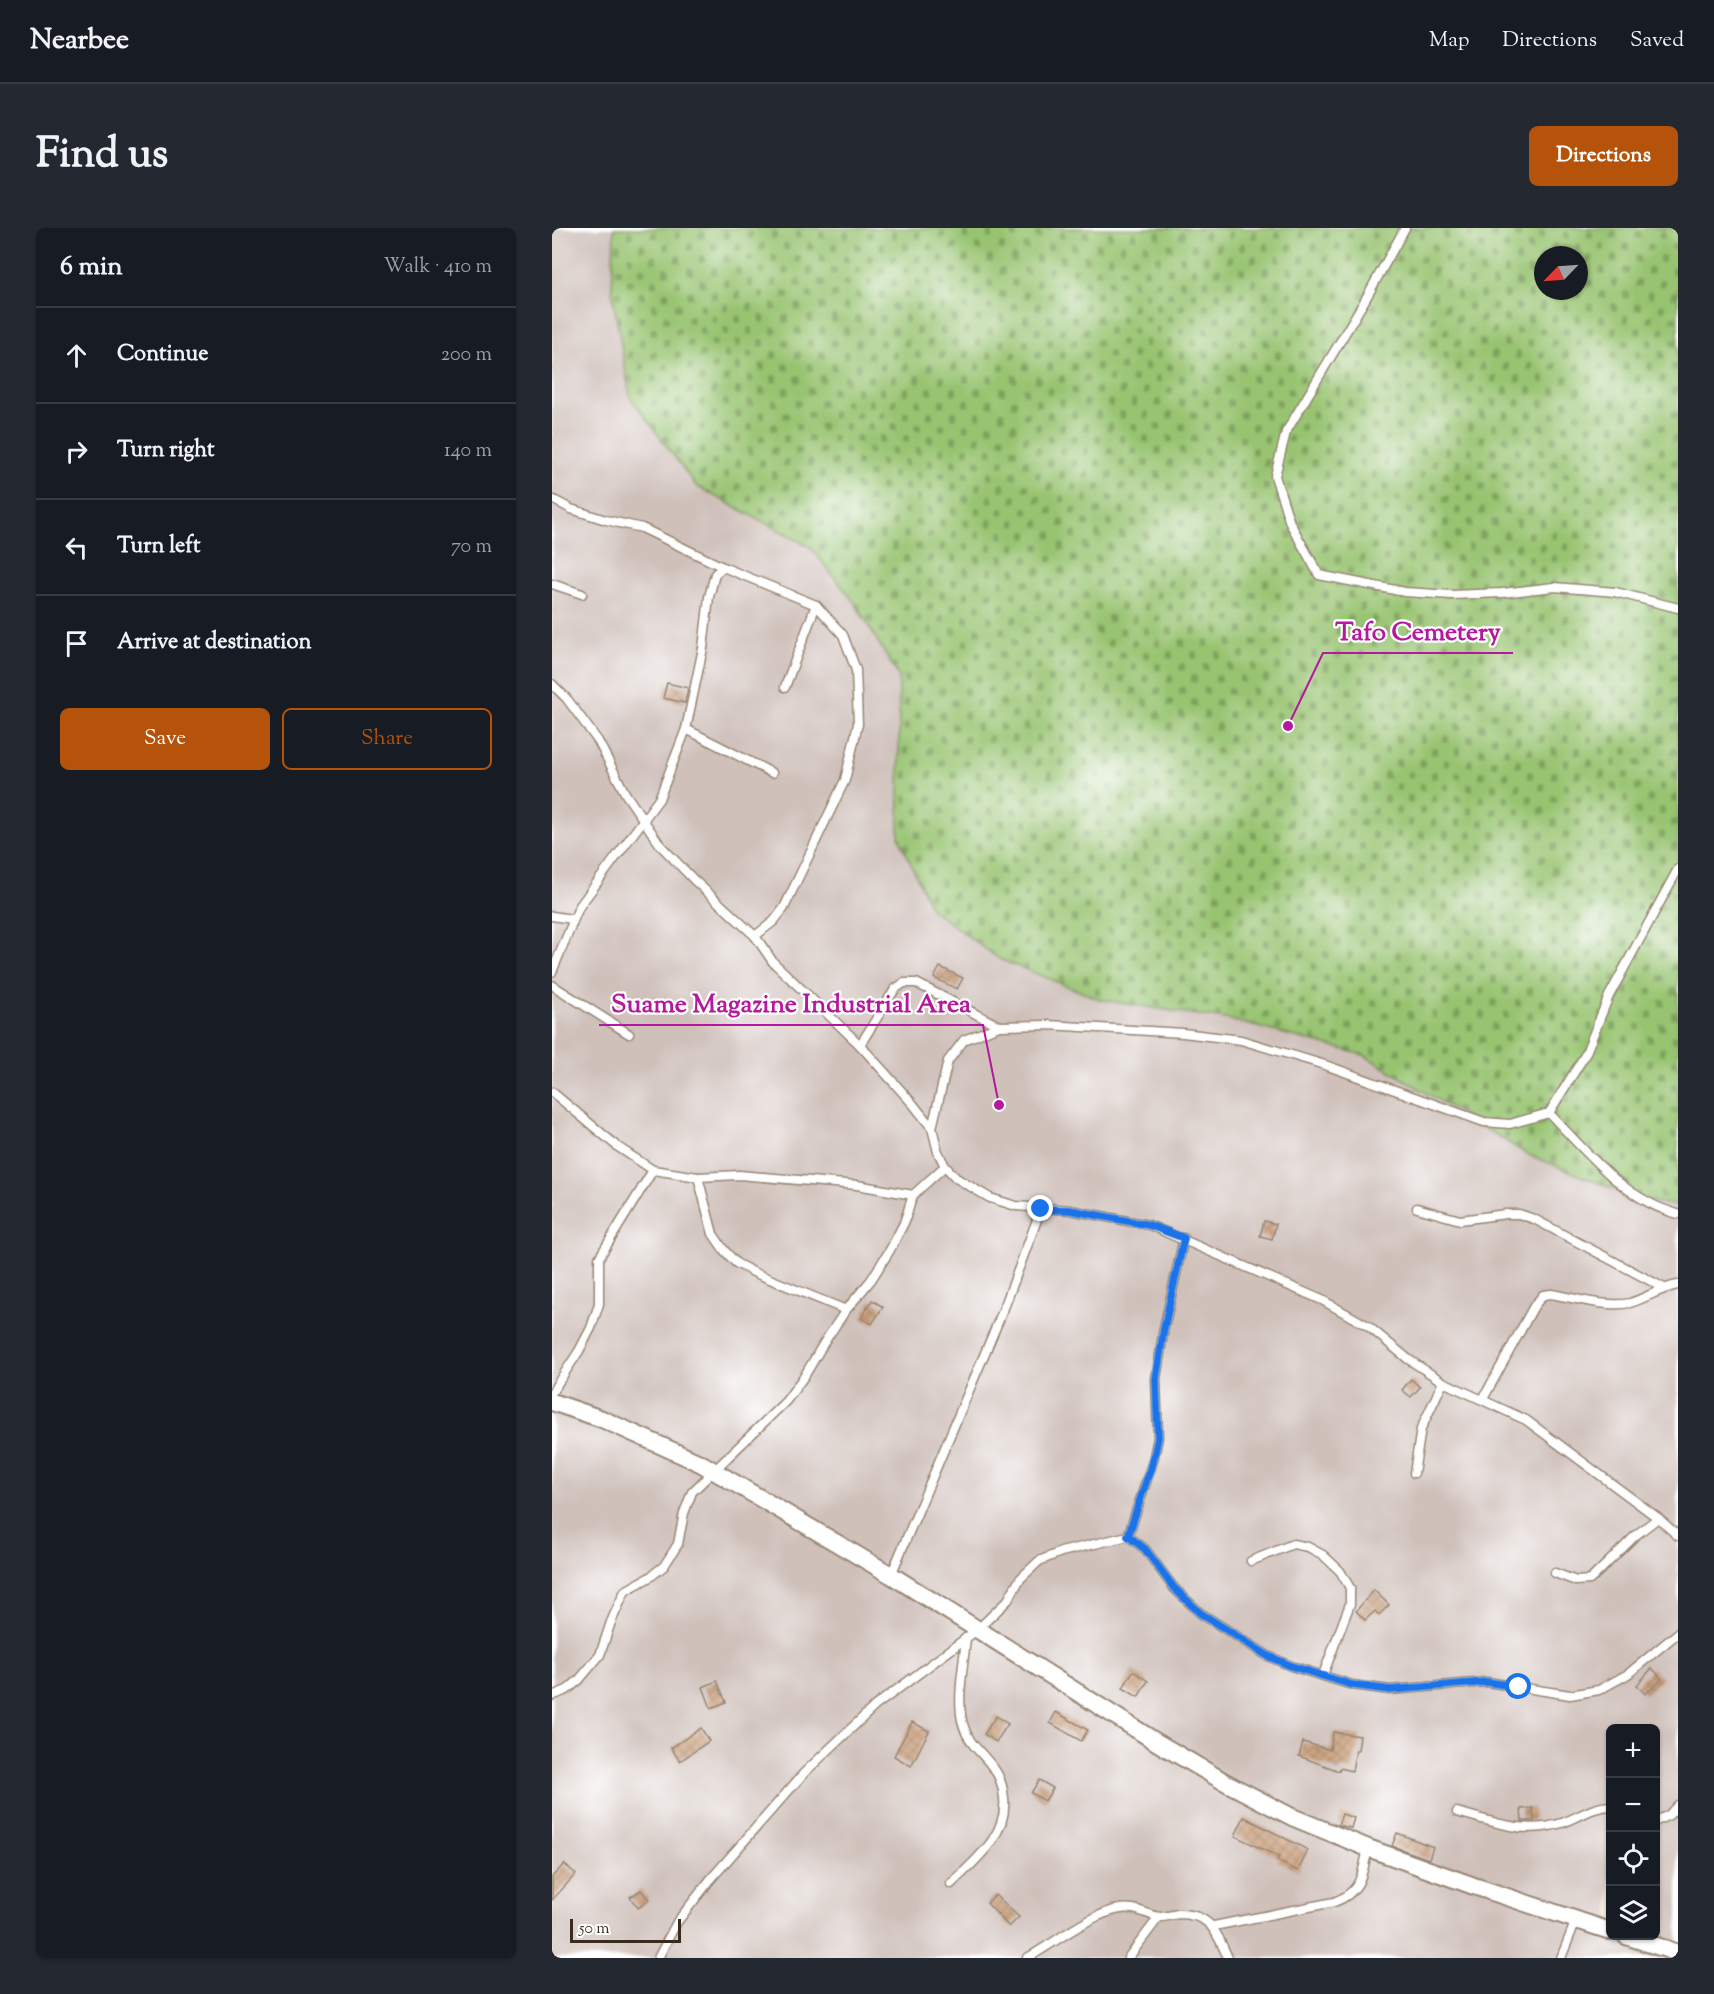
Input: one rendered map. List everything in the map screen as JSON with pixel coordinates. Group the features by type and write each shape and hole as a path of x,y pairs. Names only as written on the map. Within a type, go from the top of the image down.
{"street":[{"path":"552,1402 602,1419 714,1470 891,1575 972,1634 1223,1781 1292,1817 1368,1848 1474,1886 1606,1928"},
{"path":"1640,1940 1678,1953"}],"lane":[{"path":"1405,228 1286,432 1275,477 1290,523 1319,575 1405,592 1452,595 1502,593 1554,587 1585,589 1616,592 1678,608"},
{"path":"552,499 571,509 642,528 723,567 816,605 843,635 856,670 858,724 845,780 784,908 774,921 755,936"},
{"path":"552,972 572,919 579,907 659,799 686,729 703,648 709,597 715,574 723,567"},
{"path":"552,584 582,594"},
{"path":"785,687 816,605"},
{"path":"552,684 567,699 598,741 625,793 661,846 755,936 773,962 860,1045 932,1128 945,1166 956,1178 990,1198 1016,1206 1070,1210 1149,1225 1184,1238 1216,1255 1322,1300 1368,1326 1408,1359 1443,1382 1526,1420 1658,1518 1678,1536"},
{"path":"686,729 772,773"},
{"path":"932,1128 948,1061 964,1040 999,1026 1048,1025 1121,1028 1241,1040 1325,1065 1484,1122 1510,1124 1549,1113 1585,1055 1610,996 1678,868"},
{"path":"552,916 572,919"},
{"path":"860,1045 896,989 904,983 916,983 999,1026"},
{"path":"552,985 629,1034"},
{"path":"552,1092 618,1147 653,1170 698,1177 739,1175 857,1185 913,1195"},
{"path":"1549,1113 1614,1180 1660,1209 1678,1214"},
{"path":"552,1696 567,1690 579,1680 600,1655 625,1591 664,1566 678,1544 684,1514 692,1492 786,1401 846,1310 871,1280 890,1250 904,1223 913,1195 945,1166"},
{"path":"552,1392 591,1328 599,1304 597,1269 599,1258 653,1170"},
{"path":"698,1177 713,1234 736,1263 846,1310"},
{"path":"1417,1208 1460,1220 1519,1214 1534,1219 1664,1288"},
{"path":"891,1575 1004,1308 1041,1209"},
{"path":"1128,1536 1153,1461 1158,1438 1156,1379 1164,1328 1184,1238"},
{"path":"1483,1399 1538,1299 1543,1295 1551,1294 1615,1305 1629,1303 1664,1288 1678,1285"},
{"path":"1414,1473 1421,1429 1443,1382"},
{"path":"1555,1573 1576,1581 1590,1580 1636,1535 1658,1518"},
{"path":"658,1958 677,1922 697,1897 804,1773 875,1706 972,1634 1008,1599 1020,1579 1039,1561 1061,1552 1128,1536"},
{"path":"1128,1536 1145,1549 1174,1588 1200,1613 1268,1656 1291,1666 1352,1685 1390,1690 1487,1682 1570,1695 1599,1690 1628,1674 1678,1634"},
{"path":"1251,1561 1293,1544 1308,1547 1323,1555 1340,1571 1350,1588 1350,1604 1323,1675"},
{"path":"951,1884 998,1834 1005,1806 1004,1791 999,1777 991,1764 968,1739 962,1722 961,1699 972,1634"},
{"path":"1660,1819 1669,1815 1678,1805"},
{"path":"1457,1812 1514,1828 1539,1829 1565,1822 1587,1810 1606,1807"},
{"path":"1214,1926 1345,1898 1361,1881 1368,1848"},
{"path":"1027,1958 1089,1921 1120,1909 1139,1909 1159,1917 1177,1914 1194,1915 1214,1926 1228,1958"},
{"path":"1128,1958 1159,1917"},
{"path":"1561,1958 1576,1919"}],"shaded area":[{"path":"552,228 614,228 612,291 696,486 810,547 855,603 899,677 898,776 1102,1000 1231,1020 1364,1055 1527,1154 1638,1199 1678,1206 1678,1958 552,1958"}],"green space":[{"path":"614,228 1678,228 1678,1206 1638,1199 1527,1154 1364,1055 1231,1020 1102,1000 999,959 931,909 899,837 899,677 855,603 810,547 696,486 630,397 612,291"}],"building":[{"path":"667,683 688,688 685,703 663,698"},
{"path":"940,967 963,978 957,989 934,978"},
{"path":"1264,1221 1276,1224 1272,1239 1260,1236"},
{"path":"872,1300 883,1307 872,1324 861,1318"},
{"path":"1411,1379 1420,1387 1411,1397 1402,1390"},
{"path":"1374,1590 1389,1605 1379,1615 1375,1611 1365,1620 1356,1611"},
{"path":"1652,1668 1662,1679 1645,1694 1637,1685"},
{"path":"1133,1671 1148,1681 1138,1697 1123,1688"},
{"path":"717,1681 726,1702 711,1708 703,1687"},
{"path":"1056,1712 1088,1730 1081,1741 1050,1723"},
{"path":"996,1716 1008,1724 996,1742 984,1734"},
{"path":"912,1722 929,1731 911,1766 894,1756"},
{"path":"701,1728 709,1741 680,1761 671,1748"},
{"path":"1333,1732 1360,1736 1352,1771 1340,1768 1339,1771 1299,1756 1303,1742 1330,1750"},
{"path":"1039,1780 1053,1788 1045,1801 1031,1793"},
{"path":"1533,1808 1534,1821 1522,1821 1521,1809"},
{"path":"1342,1814 1354,1818 1351,1828 1338,1825"},
{"path":"1244,1817 1308,1850 1298,1871 1277,1861 1279,1857 1235,1836"},
{"path":"1397,1833 1433,1847 1429,1859 1392,1846"},
{"path":"564,1864 576,1874 552,1900 552,1877"},
{"path":"641,1890 649,1900 638,1908 630,1897"},
{"path":"995,1895 1019,1917 1009,1927 987,1903"}],"place":[{"name":"Tafo Cemetery","path":"1288,726"},
{"name":"Suame Magazine Industrial Area","path":"999,1105"}],"route":[{"path":"1041,1209 1070,1210 1112,1217 1149,1225 1184,1238 1164,1328 1156,1379 1158,1438 1153,1461 1128,1536 1145,1549 1174,1588 1200,1613 1268,1656 1291,1666 1352,1685 1390,1690 1487,1682 1519,1687"}]}
